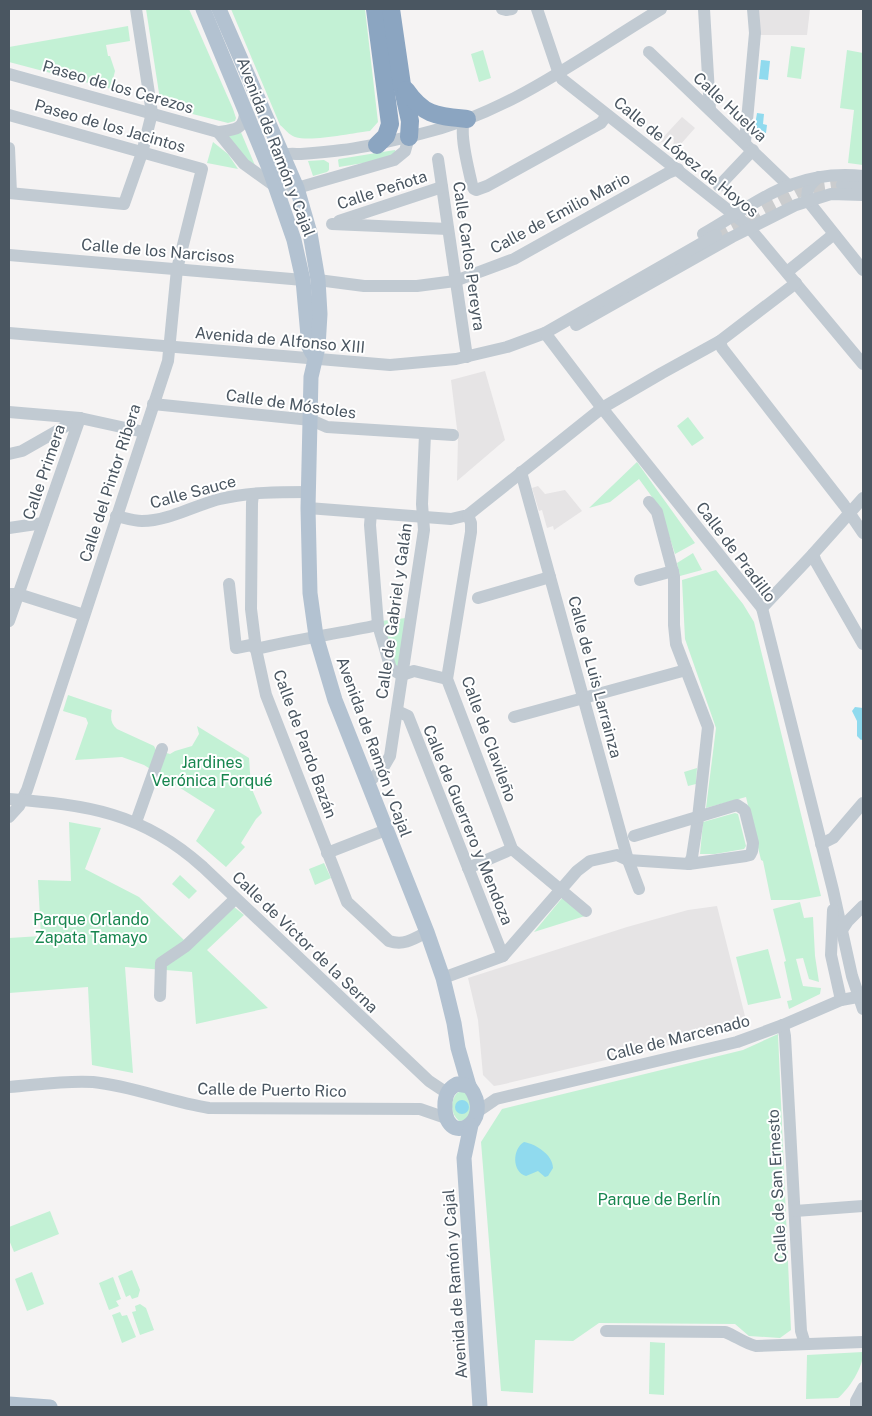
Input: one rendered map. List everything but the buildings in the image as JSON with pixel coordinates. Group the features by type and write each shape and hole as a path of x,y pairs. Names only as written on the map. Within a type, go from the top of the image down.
{"highway":[{"path":"375,9 390,124 386,136 377,145"},
{"path":"391,9 402,85 410,121 409,137"},
{"path":"402,85 414,102 428,112 446,117 466,119"}],"main road":[{"name":"Avenida de Ramón y Cajal","path":"203,9 276,187 294,240 311,280 320,314 318,347 311,377 308,492 310,593 316,636 335,700 443,978 458,1048 471,1089"},
{"name":"Avenida de Ramón y Cajal","path":"219,9 298,188 310,233 311,280"},
{"name":"Avenida de Ramón y Cajal","path":"449,1090 458,1048"},
{"path":"457,1084 471,1089 477,1104 474,1119 466,1128 450,1122 445,1111 449,1090 457,1084"},
{"name":"Avenida de Ramón y Cajal","path":"464,1158 474,1119"},
{"name":"Avenida de Ramón y Cajal","path":"450,1122 464,1158 480,1407"},
{"path":"9,1406 50,1407"}],"street":[{"path":"9,148 10,193 124,204 142,153 152,113 136,9"},
{"path":"502,9 512,9"},
{"path":"537,9 559,74"},
{"path":"409,137 405,151 394,160 298,188 287,189 273,171 268,168 271,162 283,154 318,153 377,145 466,119 524,93 559,74 661,9"},
{"path":"704,9 710,110"},
{"path":"719,186 749,146 754,34 753,9"},
{"name":"Calle Huelva","path":"649,52 749,146 786,187"},
{"name":"Paseo de los Cerezos","path":"9,74 218,132"},
{"name":"Calle de López de Hoyos","path":"559,74 569,85 735,214 787,272 863,364"},
{"path":"218,132 232,130 241,126 244,122 245,110"},
{"name":"Paseo de los Jacintos","path":"9,115 202,169"},
{"path":"466,119 462,126 472,185 476,190 487,186 601,123 607,115"},
{"path":"218,132 244,164 276,187"},
{"name":"Calle Carlos Pereyra","path":"438,159 467,357"},
{"name":"Calle del Pintor Ribera","path":"23,800 168,361 176,269 202,169"},
{"name":"Calle de Emilio Mario","path":"311,280 364,286 417,286 455,280 514,259 678,169"},
{"path":"821,176 808,188 808,201 863,270"},
{"name":"Avenida de Alfonso XIII","path":"545,333 550,324 558,318 735,214 786,187 806,179 821,176 863,176"},
{"path":"842,185 863,185"},
{"name":"Calle Peñota","path":"442,187 332,224 448,229"},
{"path":"786,187 780,192 780,199 784,204 791,207"},
{"name":"Avenida de Alfonso XIII","path":"545,333 555,334 564,331 732,237 791,207 831,194 863,195"},
{"path":"787,272 834,234"},
{"name":"Avenida de Alfonso XIII","path":"9,333 390,365 467,357 507,347 545,333 716,235"},
{"name":"Calle de los Narcisos","path":"9,254 311,280"},
{"path":"308,508 451,519 468,515 602,408 720,341 796,283"},
{"name":"Calle de Pradillo","path":"545,333 602,408 762,608 822,844 847,954 861,996 863,1009"},
{"path":"720,341 722,348 850,513 863,533"},
{"name":"Calle de Móstoles","path":"153,404 311,420 327,427 453,435"},
{"path":"9,412 80,418 144,432"},
{"path":"9,454 22,451 80,418"},
{"name":"Calle Primera","path":"9,621 13,594 43,523 80,418"},
{"name":"Calle de Gabriel y Galán","path":"368,783 383,768 390,756 424,530 425,434"},
{"name":"Calle de Luis Larrainza","path":"521,472 628,860 639,889"},
{"name":"Calle Sauce","path":"116,516 132,520 151,521 218,500 253,494 308,492"},
{"name":"Calle de Pardo Bazán","path":"253,494 251,609 256,649 266,695 327,853 347,902 389,940 398,944 411,941 426,932"},
{"path":"762,608 863,498"},
{"path":"649,502 658,512 673,571 674,635 676,644 708,727 698,818 692,857 689,864"},
{"path":"371,513 370,525 378,625 391,670 402,675 414,671 447,679"},
{"name":"Calle de Clavileño","path":"468,515 471,532 447,679 512,849 586,912"},
{"path":"9,528 43,523"},
{"path":"813,554 863,644"},
{"path":"640,580 673,571"},
{"path":"478,598 550,577"},
{"path":"229,584 236,648 251,645 256,649 378,625"},
{"path":"13,594 84,615"},
{"path":"514,717 686,670"},
{"name":"Calle de Guerrero y Mendoza","path":"397,711 408,716 503,956"},
{"path":"136,822 162,749"},
{"name":"Calle de Víctor de la Serna","path":"9,799 97,810 136,822 163,837 190,855 429,1081 449,1090"},
{"path":"9,817 23,800"},
{"path":"822,844 833,838 863,803"},
{"path":"443,978 503,956 577,871 590,861 616,855 628,860 689,864 750,855 753,843 745,811 740,806 734,806 634,836"},
{"path":"327,853 386,830"},
{"path":"468,868 512,849"},
{"name":"Calle de Pradillo","path":"833,890 831,955 841,1000"},
{"path":"160,996 161,963 186,946 235,899"},
{"path":"842,930 846,923 863,906"},
{"path":"831,955 839,950 847,954"},
{"name":"Calle de Marcenado","path":"474,1119 496,1099 737,1042 841,1000 861,996"},
{"name":"Calle de San Ernesto","path":"783,1025 801,1331 805,1344"},
{"name":"Calle de Puerto Rico","path":"9,1087 94,1082 131,1089 187,1105 209,1108 420,1109 450,1122"},
{"path":"471,1089 485,1098 496,1099"},
{"path":"795,1211 863,1206"},
{"path":"606,1331 725,1332 736,1336 745,1343 756,1346 863,1342"},
{"path":"856,1407 856,1401 863,1388"}],"shaded area":[{"path":"755,9 810,9 807,35 757,35"},
{"path":"682,117 695,128 672,154 674,139 658,143"},
{"path":"485,371 505,440 457,481 458,437 451,380"},
{"path":"538,486 545,494 565,490 582,511 554,530 553,526 547,528 542,510 539,511 532,488"},
{"path":"717,906 746,1021 742,1028 500,1085 494,1086 483,1075 478,1020 468,978 627,927 688,910"}],"green space":[{"path":"146,9 189,9 233,109 235,121 228,123 161,106"},
{"path":"231,9 365,9 378,122 370,131 321,138 302,138 291,135 280,125"},
{"path":"128,26 130,41 106,45 108,56 110,56 115,71 113,79 115,90 9,62 9,47"},
{"path":"791,46 805,48 801,79 787,77"},
{"path":"483,50 491,78 479,82 471,54"},
{"path":"847,50 863,53 863,165 848,163 854,110 840,108"},
{"path":"240,130 257,170 221,133"},
{"path":"213,142 228,154 238,169 207,163"},
{"path":"395,150 395,154 376,161 339,167 339,159"},
{"path":"324,160 329,163 329,170 313,176 308,161"},
{"path":"688,417 704,438 692,446 677,426"},
{"path":"637,462 695,543 675,554 660,508 639,479 610,502 589,508"},
{"path":"693,553 702,570 680,576 677,563"},
{"path":"716,570 743,604 754,622 821,896 799,900 771,900 746,797 706,808 716,728 685,639 682,580"},
{"path":"406,618 399,667 393,666 381,621"},
{"name":"Jardines Verónica Forqué","path":"68,695 112,710 113,725 117,729 154,746 156,750 170,754 192,746 199,734 197,726 249,758 251,787 262,813 241,843 245,847 226,867 196,841 215,810 144,765 122,757 75,760 88,723 86,718 63,711"},
{"path":"697,768 696,784 688,786 684,772"},
{"path":"735,813 738,814 746,846 744,849 715,854 700,854 703,822"},
{"name":"Parque Orlando Zapata Tamayo","path":"69,822 101,828 85,869 139,897 184,940 228,902 244,915 207,950 268,1008 196,1024 192,972 125,967 133,1073 92,1065 88,987 9,993 9,938 41,936 38,880 71,881"},
{"path":"324,863 331,878 315,885 309,869"},
{"path":"180,875 197,891 189,899 172,884"},
{"path":"563,897 585,916 534,932"},
{"path":"800,902 804,918 813,917 815,956 819,982 809,979 803,958 796,959 803,986 821,988 820,994 789,1009 787,1001 792,1000 784,962 786,961 773,909"},
{"path":"768,949 781,998 748,1005 736,957"},
{"name":"Parque de Berlín","path":"778,1034 791,1330 780,1338 749,1336 735,1324 599,1323 573,1341 535,1340 533,1393 501,1391 481,1142 502,1109 743,1050"},
{"path":"465,1092 472,1105 468,1120 459,1121 454,1114 452,1103 457,1093"},
{"path":"50,1211 59,1234 14,1252 9,1240 9,1227"},
{"path":"132,1270 140,1290 138,1297 132,1299 130,1295 126,1297 118,1276"},
{"path":"32,1272 44,1304 27,1311 15,1279"},
{"path":"113,1277 121,1299 116,1301 119,1306 109,1310 99,1283"},
{"path":"140,1304 146,1308 154,1330 140,1335 132,1312 136,1311 135,1306"},
{"path":"120,1312 122,1316 127,1315 136,1337 122,1343 112,1315"},
{"path":"650,1342 665,1343 664,1395 649,1394"},
{"path":"863,1352 863,1358 855,1377 838,1398 806,1399 807,1355"}],"water":[{"path":"761,60 770,61 768,80 759,79"},
{"path":"757,113 764,114 763,124 767,125 766,133 754,131"},
{"path":"855,707 863,708 863,739 861,740 857,736 857,721 852,711"},
{"path":"459,1100 465,1100 469,1107 465,1114 459,1114 455,1110 455,1104"},
{"path":"524,1142 534,1145 550,1159 553,1168 548,1176 545,1177 538,1171 526,1176 518,1170 515,1160 517,1150"}],"tunnel":[{"path":"716,235 800,191 842,185"}]}
